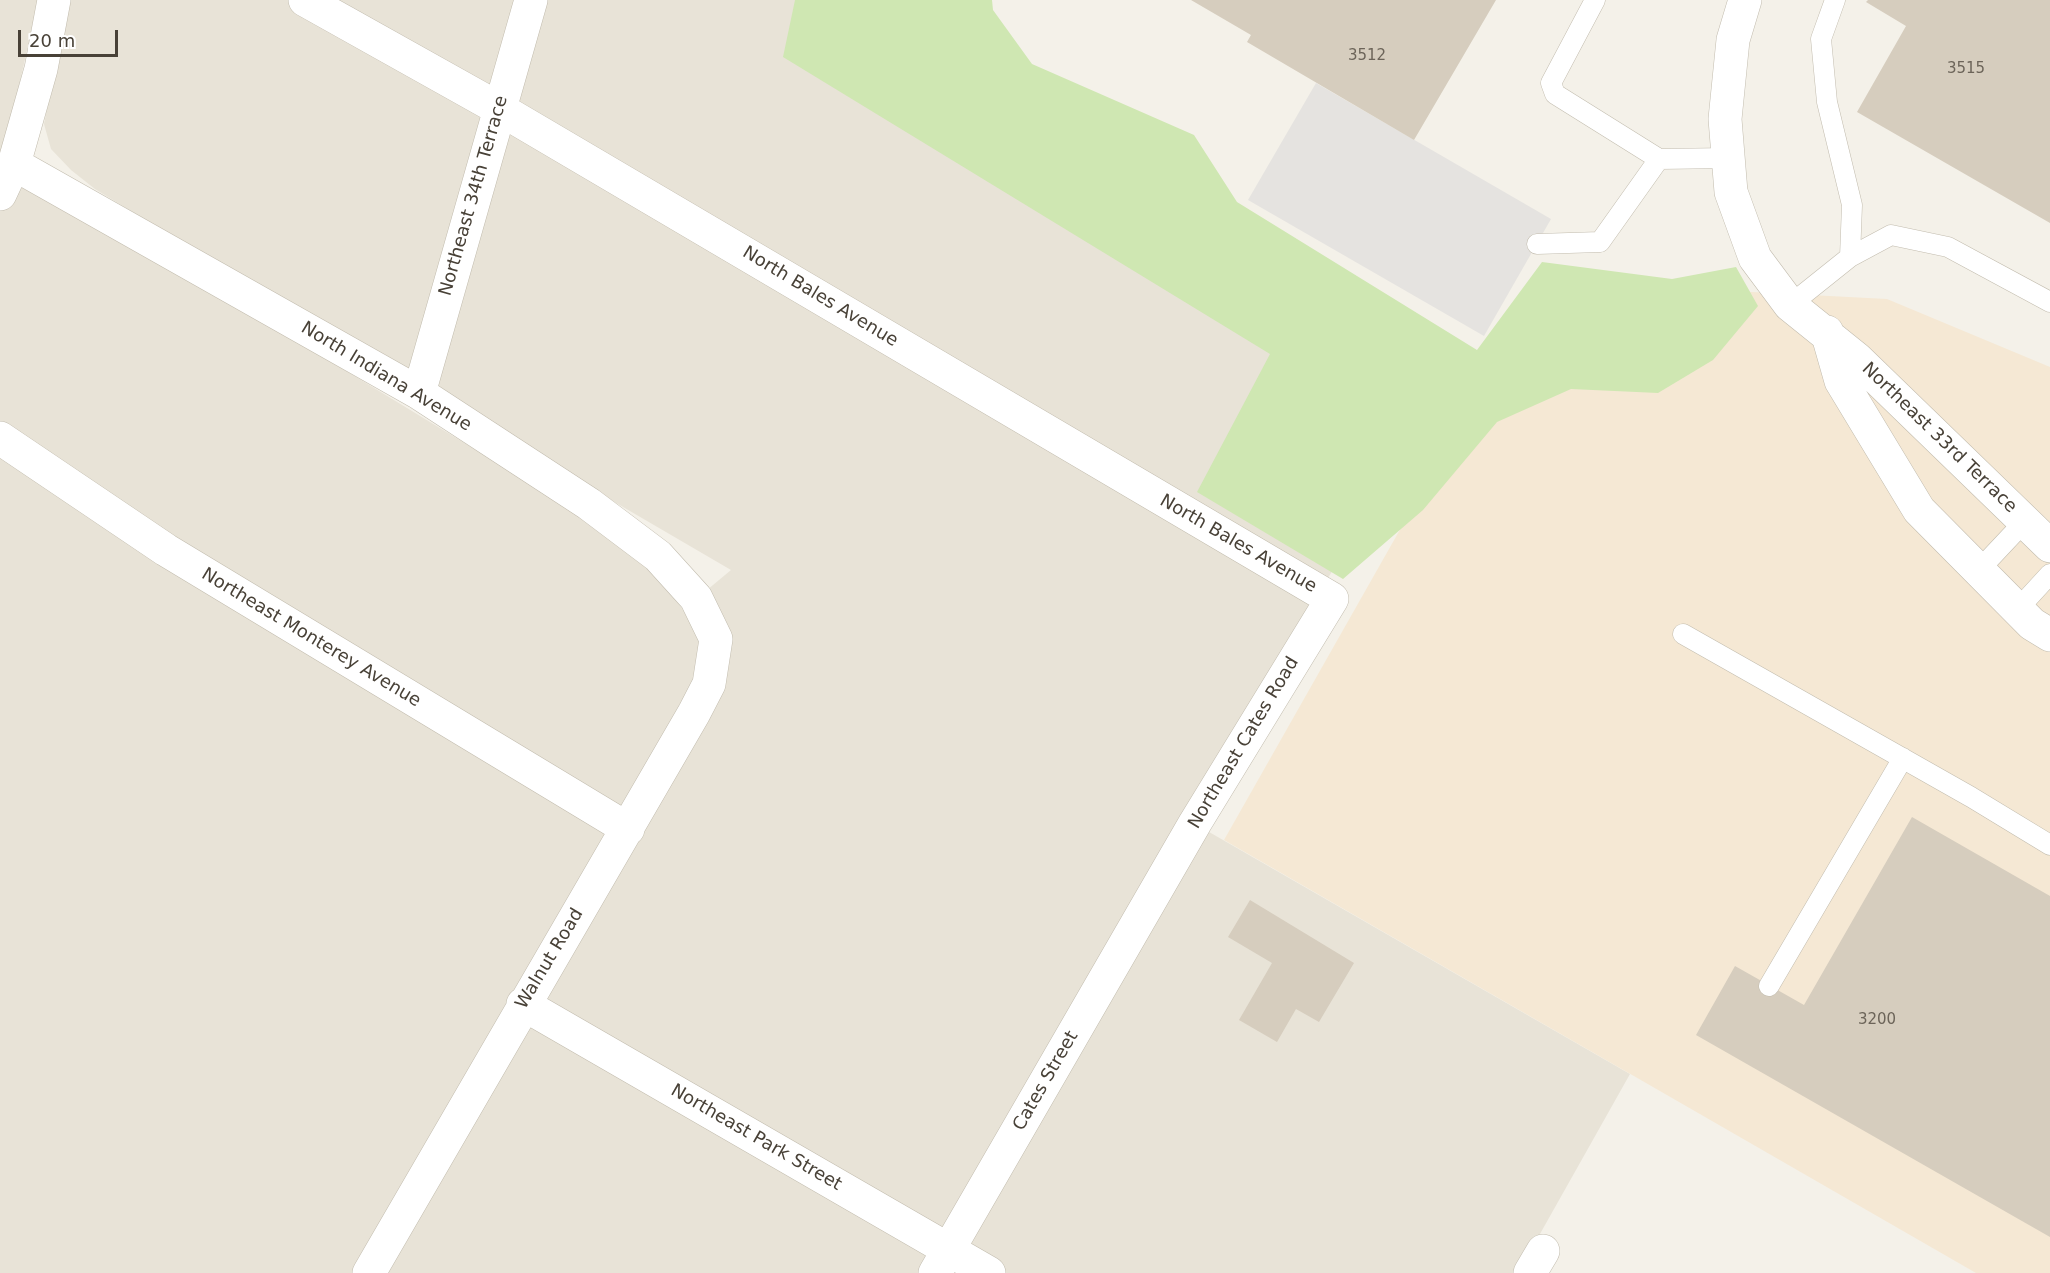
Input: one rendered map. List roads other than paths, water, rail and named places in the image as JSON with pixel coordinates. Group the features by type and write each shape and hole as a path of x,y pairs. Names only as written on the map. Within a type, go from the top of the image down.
{"street":[{"path":"0,194 14,164 41,69 54,0"},
{"name":"North Bales Avenue","path":"305,0 498,108 1332,598"},
{"name":"Northeast 34th Terrace","path":"419,393 498,108 531,0"},
{"name":"Northeast 33rd Terrace","path":"1745,0 1732,40 1725,119 1731,192 1755,258 1790,305 1827,332 2050,546"},
{"name":"North Indiana Avenue","path":"14,164 419,393 589,504 658,556 696,598 716,639"},
{"name":"Northeast 33rd Terrace","path":"1827,332 1841,381 1919,510 2017,610 2032,624 2050,635"},
{"name":"Northeast Monterey Avenue","path":"0,438 166,550 627,829"},
{"name":"Northeast Cates Road","path":"1157,888 1332,598"},
{"name":"Walnut Road","path":"369,1273 709,684 716,639"},
{"name":"Cates Street","path":"942,1262 1157,888"},
{"name":"Northeast Park Street","path":"523,1004 942,1262 989,1273"}],"lane":[{"path":"1595,0 1551,83 1555,94 1659,159 1729,158"},
{"path":"1835,0 1821,39 1827,102 1852,205 1850,257"},
{"path":"1537,244 1600,242 1659,159"},
{"path":"1790,305 1850,257 1891,235 1948,247 2050,302"},
{"path":"1979,570 2025,520"},
{"path":"2017,610 2050,574"},
{"path":"1683,634 1903,758 2050,845"},
{"path":"1769,986 1903,758"}]}
